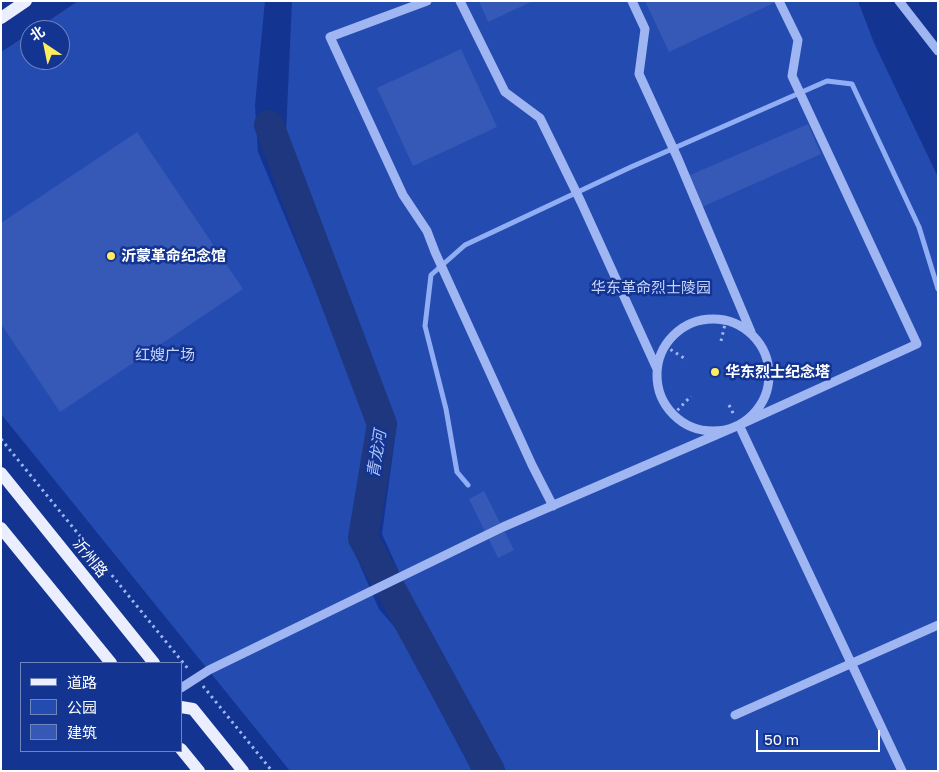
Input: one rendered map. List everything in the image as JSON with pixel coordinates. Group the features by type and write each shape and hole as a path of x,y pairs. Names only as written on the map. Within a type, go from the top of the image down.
{"main road":[{"path":"1,18 26,1"},
{"name":"沂州路","path":"1,473 153,662"},
{"path":"1,528 110,662"},
{"path":"182,707 193,709 243,771"},
{"path":"182,750 199,771"}],"street":[{"path":"427,1 330,37 403,195 427,231 532,465 553,506"},
{"path":"460,1 506,92 540,118 581,202 656,368"},
{"path":"632,1 645,29 639,74 678,159 751,332 763,347 769,365 769,384 763,401 752,416 739,425 720,431 703,431 687,425 673,415 663,402 657,386 656,368 661,352 671,336 685,325 701,319 719,318 736,323 751,332"},
{"path":"182,687 209,670 487,536 917,344 792,76 798,40 779,1"},
{"path":"899,1 938,51"},
{"path":"739,425 902,771"},
{"path":"735,715 938,626"}],"path":[{"path":"721,341 726,320"},
{"path":"665,346 687,360"},
{"path":"748,370 769,365"},
{"path":"673,415 691,396"},
{"path":"1,439 178,656"},
{"path":"212,696 272,771"}],"green space":[{"name":"红嫂广场","path":"78,1 265,1 255,105 258,152 372,425 349,540 379,609 398,631 472,771 290,771 1,414 1,52 20,40 20,70 70,70 70,20 50,20"},
{"name":"华东革命烈士陵园","path":"292,1 858,1 874,43 938,177 938,771 506,771 409,594 382,534 397,423 286,133"}],"building":[{"path":"479,1 533,1 488,22"},
{"path":"645,1 778,1 669,52"},
{"path":"461,49 497,127 413,166 377,88"},
{"path":"808,124 821,154 702,207 688,176"},
{"name":"沂蒙革命纪念馆","path":"137,132 243,289 60,412 1,324 1,223"},
{"path":"484,491 514,550 498,558 469,499"}],"waterway":[{"path":"468,485 457,472 446,409 425,326 431,275 465,245 631,167 827,81 852,84 919,227 938,289"},
{"name":"青龙河","path":"269,125 382,424 363,538 490,771"}],"place":[{"name":"沂蒙革命纪念馆","path":"111,256"},
{"name":"华东烈士纪念塔","path":"715,372"}]}
